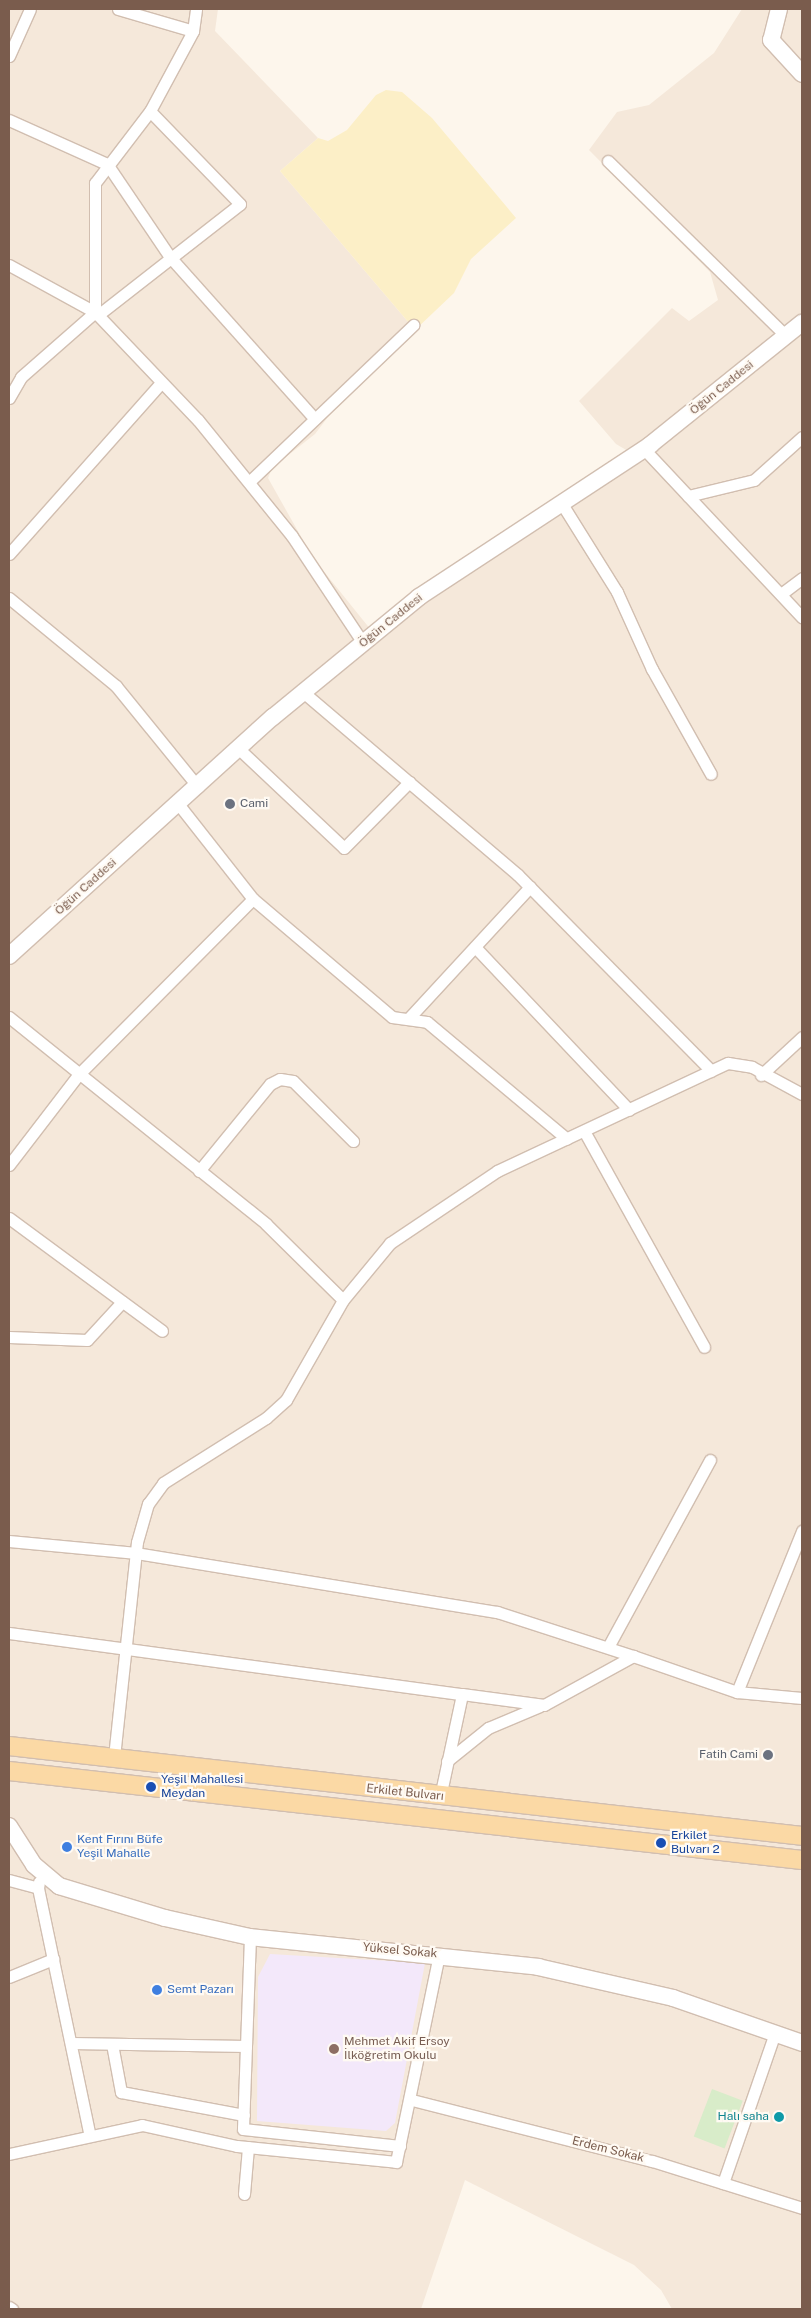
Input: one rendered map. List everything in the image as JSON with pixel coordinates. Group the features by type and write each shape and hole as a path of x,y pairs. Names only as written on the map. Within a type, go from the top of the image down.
{"main road":[{"name":"Erkilet Bulvarı","path":"9,1746 440,1797 802,1836"},
{"name":"Erkilet Bulvarı","path":"9,1771 802,1860"}],"street":[{"path":"9,56 30,9"},
{"path":"118,9 193,31"},
{"path":"96,314 93,192 106,164 150,111 193,31 196,9"},
{"path":"779,9 771,40 802,74"},
{"path":"9,398 21,377 96,314 240,204 150,111"},
{"path":"9,120 106,164 170,256 315,419"},
{"path":"608,161 786,336"},
{"path":"9,265 96,314 161,383 250,481 292,536 363,643"},
{"name":"Öğün Caddesi","path":"9,956 303,692 363,643 488,549 562,504 644,449 802,323"},
{"path":"250,481 413,325"},
{"path":"9,554 161,383"},
{"path":"688,496 754,480 802,437"},
{"path":"644,449 802,617"},
{"path":"562,504 617,592 652,669 711,774"},
{"path":"781,594 802,578"},
{"path":"9,598 116,686 198,787"},
{"path":"303,692 530,887 711,1071"},
{"path":"239,749 344,848 409,782"},
{"path":"179,805 253,899 392,1017 427,1022 567,1139"},
{"path":"408,1019 530,887"},
{"path":"9,1165 78,1075 253,899"},
{"path":"475,947 629,1110"},
{"path":"9,1017 78,1075 266,1224 343,1300"},
{"path":"761,1075 802,1037"},
{"path":"114,1757 136,1553 143,1516 155,1493 276,1410 300,1381 343,1300 373,1261 408,1228 497,1171 711,1071 736,1063 802,1094"},
{"path":"198,1171 270,1084 280,1079 293,1081 353,1141"},
{"path":"584,1131 704,1347"},
{"path":"9,1218 162,1331"},
{"path":"9,1337 87,1340 122,1302"},
{"path":"608,1647 710,1460"},
{"path":"736,1692 802,1532"},
{"path":"9,1541 136,1553 497,1612 608,1647 736,1692 802,1698"},
{"path":"9,1633 126,1647 544,1705"},
{"path":"447,1761 488,1728 544,1705 633,1656"},
{"path":"440,1797 462,1694"},
{"name":"Yüksel Sokak","path":"11,1833 40,1880 250,1937 439,1954 594,1978 802,2043"},
{"path":"9,1880 40,1880 53,1959 89,2133"},
{"path":"250,1937 243,2129 400,2146"},
{"path":"9,2154 89,2133 142,2126 248,2147 396,2162 412,2100 439,1954"},
{"path":"9,1977 53,1959"},
{"path":"723,2183 775,2033"},
{"path":"71,2043 246,2046"},
{"path":"112,2044 121,2092 244,2115"},
{"name":"Erdem Sokak","path":"412,2100 723,2183 802,2208"},
{"path":"244,2194 248,2147"}],"shaded area":[{"path":"9,9 218,9 215,31 318,138 280,171 415,330 344,396 315,434 272,468 268,478 313,558 375,635 633,454 616,444 579,401 672,308 689,321 718,300 710,272 589,150 617,112 649,105 714,53 742,9 802,9 802,2309 672,2309 661,2290 634,2265 465,2180 421,2309 9,2309"},
{"name":"Mehmet Akif Ersoy İlköğretim Okulu","path":"270,1954 425,1963 395,2123 386,2131 257,2121 258,1977"}],"green space":[{"path":"712,2089 743,2101 725,2148 694,2137"}],"sand":[{"path":"386,90 402,92 432,118 516,218 471,259 454,293 415,330 280,171 318,138 328,141 347,130 376,95"}],"place":[{"name":"Cami","path":"230,804"},
{"name":"Fatih Cami","path":"768,1755"},
{"name":"Yeşil Mahallesi Meydan","path":"151,1787"},
{"name":"Erkilet Bulvarı 2","path":"661,1843"},
{"name":"Kent Fırını Büfe Yeşil Mahalle","path":"67,1847"},
{"name":"Semt Pazarı","path":"157,1990"},
{"name":"Mehmet Akif Ersoy İlköğretim Okulu","path":"334,2049"},
{"name":"Halı saha","path":"779,2117"}]}
